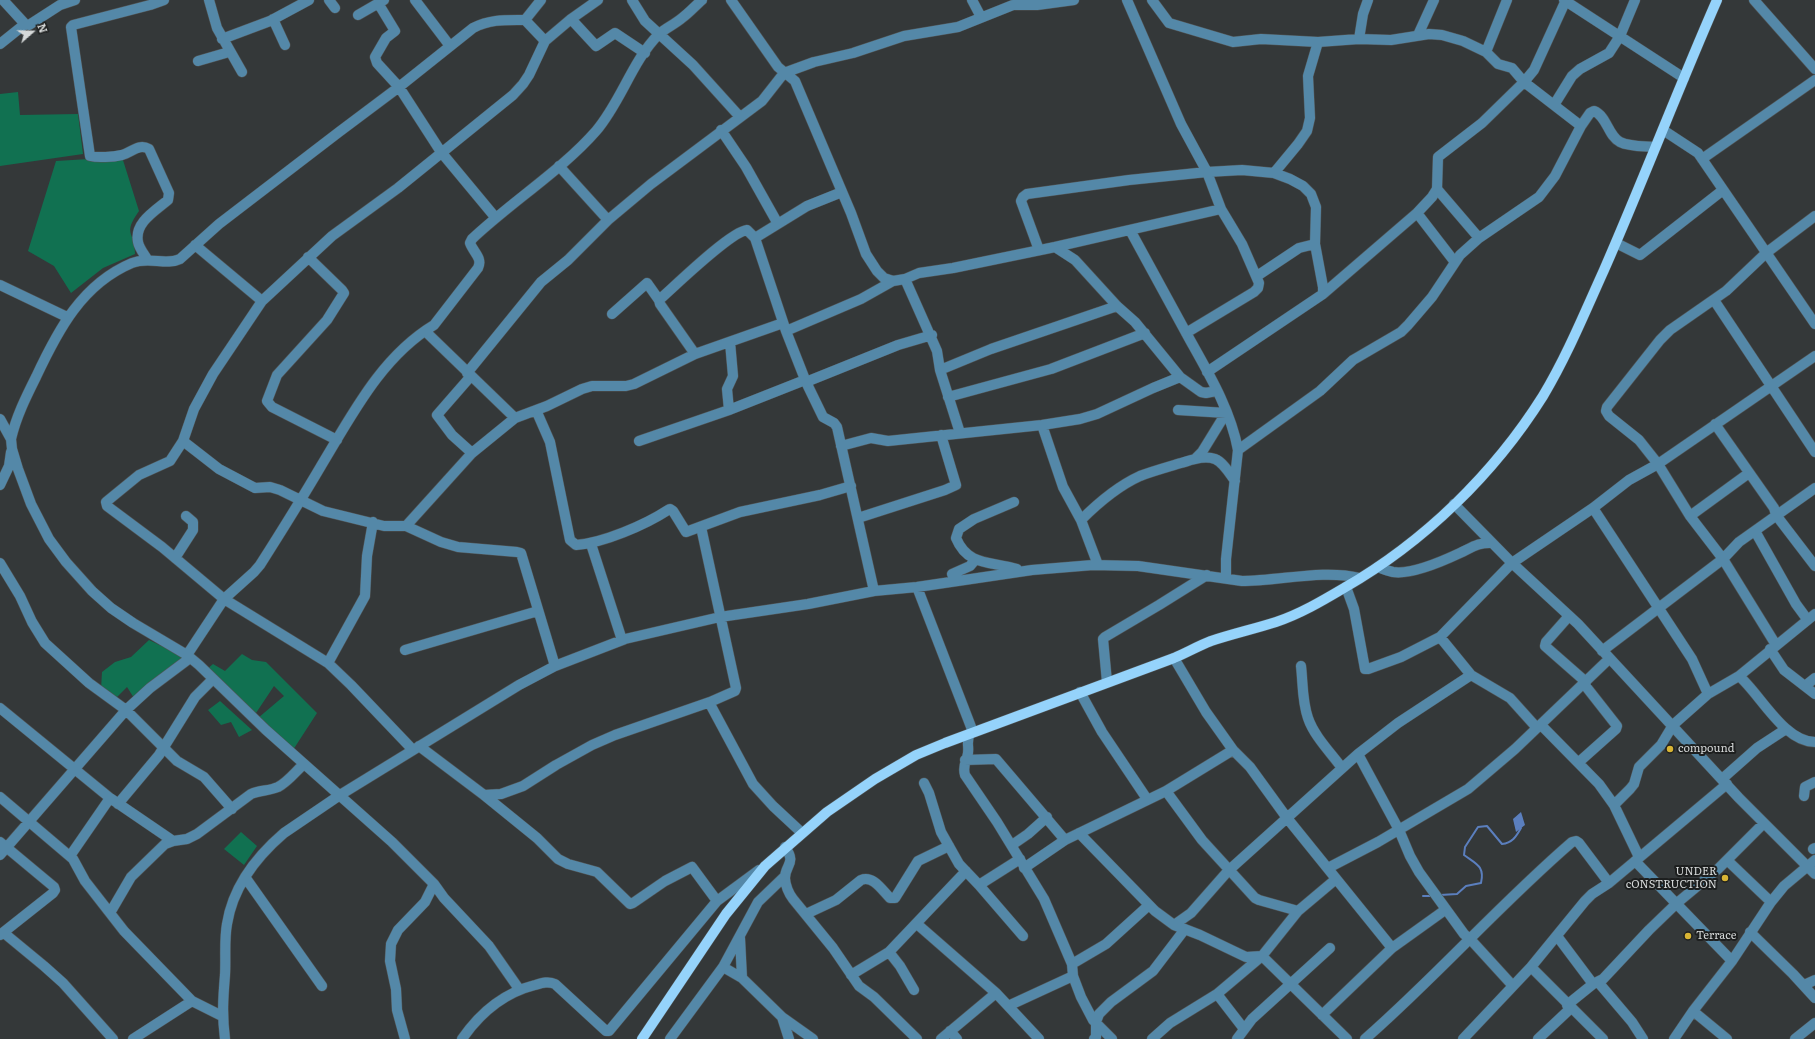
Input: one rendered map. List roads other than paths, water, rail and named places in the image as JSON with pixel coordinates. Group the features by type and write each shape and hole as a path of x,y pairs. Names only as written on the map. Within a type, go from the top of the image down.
{"main road":[{"path":"642,1039 726,914 765,866 827,812 875,778 928,749 1174,658 1208,642 1295,615 1346,587 1378,567 1418,536 1454,504 1486,470 1523,424 1543,396 1570,344 1616,243 1717,0"}],"street":[{"path":"3,0 25,24"},
{"path":"0,44 25,24 29,25 60,5 76,0"},
{"path":"147,259 138,243 140,227 145,219 168,200 169,193 149,149 145,147 140,146 122,154 90,156 71,27 73,25 164,0"},
{"path":"209,0 217,28 222,39 242,72"},
{"path":"222,39 273,19 309,0"},
{"path":"415,0 450,46"},
{"path":"519,989 489,946 466,919 444,898 434,884 392,842 266,730 188,656 132,623 111,608 92,590 56,550 45,532 14,467 11,444 15,420 53,342 67,317 97,283 131,263 147,259 175,262 219,224 400,88 473,28 483,23 493,21 525,20 542,0"},
{"path":"598,0 571,19 545,41 523,84 508,99 398,188 332,236 262,302 213,374 194,409 184,441 170,461 139,475 106,502 107,506 175,558 224,599 328,663 416,748 484,795 537,838 558,859 568,864 597,872 630,904 665,881 692,867 717,901"},
{"path":"632,0 645,22 697,69 740,117"},
{"path":"113,1039 63,983 44,966 2,934 54,893 55,890 54,886 2,849 30,823 126,710 188,656 224,599 248,578 260,564 301,500 357,407 387,365 425,331 434,325 478,268 480,259 470,243 472,239 495,217 559,166 597,130 645,53 659,34 683,18 702,0"},
{"path":"731,0 778,68 795,81 842,192 866,254 884,278 893,280"},
{"path":"972,0 981,17"},
{"path":"472,453 452,435 437,415 535,287 568,260 608,220 651,184 721,130 762,101 784,73 814,62 853,54 904,36 958,27 1012,5 1037,5 1074,0"},
{"path":"1127,0 1181,124 1207,172 1221,209 1239,238 1259,283 1258,288 1254,292 1186,333"},
{"path":"1152,0 1170,23 1233,42 1261,39 1318,42 1359,39 1391,40 1418,35 1442,35 1463,41 1486,52 1498,64 1512,68 1524,82 1581,126"},
{"path":"1359,39 1363,14 1368,0"},
{"path":"1418,35 1434,0"},
{"path":"1486,52 1507,0"},
{"path":"1207,372 1323,294 1416,213 1432,197 1437,189 1438,157 1482,123 1524,82 1534,70 1565,0 1684,78"},
{"path":"1554,105 1572,76 1580,69 1609,53 1620,36 1635,0"},
{"path":"358,15 381,1 395,31 386,38 374,57 377,63 400,88 441,152 495,217"},
{"path":"1759,1 1815,69"},
{"path":"273,19 285,45"},
{"path":"571,19 596,46 615,33 645,53"},
{"path":"525,20 545,41"},
{"path":"1274,173 1298,144 1306,131 1310,118 1308,76 1318,42"},
{"path":"198,61 229,52"},
{"path":"1702,158 1815,80"},
{"path":"1238,450 1320,391 1353,360 1400,332 1408,325 1432,297 1454,261 1480,238 1539,197 1555,176 1581,126 1590,113 1594,111 1599,113 1615,138 1620,142 1655,147"},
{"path":"721,130 742,160 778,224"},
{"path":"1663,130 1689,146 1702,158 1815,324"},
{"path":"559,166 608,220"},
{"path":"1040,250 1021,201 1027,194 1129,180 1207,172 1242,170 1274,173 1303,186 1311,194 1316,207 1315,244 1323,294"},
{"path":"1437,189 1480,238"},
{"path":"1616,243 1640,254 1723,190"},
{"path":"755,238 807,206 842,192"},
{"path":"406,526 472,453 515,418 582,389 592,386 626,386 634,384 695,354 730,342 784,327 861,299 893,280 919,273 1040,250 1221,209"},
{"path":"1416,213 1454,261"},
{"path":"1815,216 1766,253 1726,291 1670,330 1660,340 1607,407 1606,411 1609,416 1639,440 1658,464 1690,516 1722,559 1773,647 1784,670 1815,694"},
{"path":"659,300 720,246 742,230 747,230 755,238 784,327 805,381 823,417 834,423 837,427 874,591"},
{"path":"1130,230 1207,372 1231,424 1238,450 1227,552 1226,578"},
{"path":"1257,276 1299,248 1315,244"},
{"path":"195,245 262,302"},
{"path":"1055,246 1075,260 1117,306 1135,322 1180,377 1201,392 1206,393 1216,391"},
{"path":"308,257 344,293 327,320 277,375 267,401 272,407 337,440"},
{"path":"905,278 919,311 932,335 937,351 940,370 960,433"},
{"path":"612,314 647,283 695,354"},
{"path":"0,285 67,317"},
{"path":"1714,300 1815,452"},
{"path":"940,370 991,349 1086,315 1117,306"},
{"path":"425,331 515,418"},
{"path":"948,397 1051,369 1145,334"},
{"path":"639,441 730,410 898,345 932,335"},
{"path":"730,342 733,376 727,389 730,410"},
{"path":"1346,587 1354,609 1365,669 1386,662 1440,637 1512,563 1593,508 1629,480 1658,464 1815,356"},
{"path":"841,446 871,438 888,441 1042,425 1097,414 1152,388 1180,377"},
{"path":"536,410 550,442 570,540 576,545 591,544 648,521 670,509 686,532 740,512 820,496 851,486"},
{"path":"1178,410 1226,413"},
{"path":"1195,459 1202,452 1226,413"},
{"path":"11,444 0,420 15,420"},
{"path":"1715,424 1774,508 1776,515 1815,566"},
{"path":"1042,425 1063,488 1080,520 1098,566"},
{"path":"858,518 945,490 956,484 941,435"},
{"path":"184,441 219,469 255,488 270,487 280,490 330,513 373,522 384,526 406,526 441,542 458,547 517,552 521,554 555,666"},
{"path":"1080,520 1095,506 1133,480 1151,472 1195,459 1208,457 1216,459 1222,464 1235,481"},
{"path":"0,485 14,467"},
{"path":"1690,516 1749,473"},
{"path":"1602,651 1722,559 1732,548 1815,488"},
{"path":"1014,502 980,516 959,529 956,538 960,549 975,560 1016,569 1022,572"},
{"path":"1454,504 1492,543 1498,547 1512,563 1569,616 1764,823 1811,863 1815,874"},
{"path":"1593,508 1659,607 1692,660 1708,694"},
{"path":"175,558 193,530 193,522 186,516"},
{"path":"328,663 365,596 367,556 373,522"},
{"path":"484,795 501,794 523,786 592,745 615,735 710,702 736,688 720,617 718,599 701,527"},
{"path":"1614,805 1634,784 1639,767 1661,745 1673,725 1708,694 1738,676 1811,616 1796,604 1755,531"},
{"path":"1378,567 1393,572 1411,570 1438,563 1476,545 1492,543"},
{"path":"591,544 622,640"},
{"path":"956,581 952,574 970,566 975,560"},
{"path":"0,563 45,643 88,683 126,710 177,761 204,777 232,809"},
{"path":"225,1039 222,1016 226,925 234,896 245,877 266,849 284,833 340,795 519,685 555,666 622,640 720,617 808,604 874,591 917,587 1022,572 1098,566 1138,566 1242,581 1336,574 1360,578"},
{"path":"1107,682 1103,639 1207,575"},
{"path":"917,587 971,733 967,744 968,754 963,769 965,775 1012,845 1050,910 1072,964 1073,976 1092,1020 1096,1022 1112,1039"},
{"path":"405,650 538,611"},
{"path":"1569,616 1546,642 1545,646 1585,683 1617,726 1616,729 1579,762"},
{"path":"1440,637 1471,675 1510,698 1579,762 1614,805 1637,859 1677,904 1732,961"},
{"path":"1174,658 1202,706 1233,750 1250,767 1287,818 1392,948"},
{"path":"1328,868 1378,842 1468,789 1494,768 1610,659"},
{"path":"1301,666 1305,706 1308,719 1314,730 1342,768"},
{"path":"1174,925 1191,913 1228,871 1358,754 1393,727 1471,675"},
{"path":"1738,676 1752,688 1765,708 1786,729 1803,740 1815,742"},
{"path":"1805,686 1815,678"},
{"path":"70,856 114,801 164,747 195,697 213,679"},
{"path":"1080,692 1102,732 1147,799"},
{"path":"710,702 733,750 753,784 772,806 802,833"},
{"path":"0,708 114,801 173,840"},
{"path":"1463,1039 1531,967 1592,894 1609,883 1637,859 1724,781 1757,748 1786,729"},
{"path":"979,885 1022,864 1065,840 1166,791 1233,750"},
{"path":"1358,754 1399,830 1410,856 1419,872 1445,910 1464,934 1513,986"},
{"path":"965,760 996,759 1047,817 1065,840"},
{"path":"110,913 131,877 166,844 173,840 187,839 197,834 257,791 280,785 304,764"},
{"path":"1804,796 1805,787 1815,782"},
{"path":"924,783 929,794 936,820 958,864 979,885 1023,936"},
{"path":"1166,791 1202,840 1228,871 1259,900 1298,911"},
{"path":"0,797 70,856 78,867 85,881 134,943 192,1002 222,1016"},
{"path":"1012,845 1028,834 1047,817"},
{"path":"1538,1039 1569,1006 1596,983 1677,904 1727,860 1764,823"},
{"path":"1079,833 1149,906 1174,925 1246,957 1262,956 1346,1039"},
{"path":"1365,1039 1400,1008 1471,940 1534,875 1572,842 1576,841 1580,843 1609,883"},
{"path":"806,914 836,900 861,880 866,878 870,879 890,898 895,898 918,861 949,846"},
{"path":"670,1039 723,967 740,938 758,902 784,877 791,860 790,854 785,847"},
{"path":"1727,860 1771,902"},
{"path":"1674,1039 1693,1011 1732,961 1771,902 1784,886 1811,863"},
{"path":"462,1039 471,1026 488,1009 519,989 550,982 555,984 606,1031 609,1031 717,901 765,866"},
{"path":"851,975 889,952 966,871"},
{"path":"245,877 322,986"},
{"path":"784,877 789,892 833,948 859,986 874,997 917,1039"},
{"path":"1152,1039 1170,1023 1217,994 1262,956 1298,911 1336,879"},
{"path":"404,1039 397,1010 396,989 390,961 392,944 398,930 425,902 434,884"},
{"path":"1072,964 1106,944 1149,906"},
{"path":"1322,1015 1392,948 1445,910"},
{"path":"917,924 996,994 1038,1039"},
{"path":"1094,1039 1096,1037 1096,1022 1099,1014 1111,1002 1153,971 1185,929"},
{"path":"1750,932 1804,985 1815,998"},
{"path":"1557,936 1596,983 1632,1022 1643,1039"},
{"path":"740,938 742,978"},
{"path":"1237,1039 1244,1028 1330,948"},
{"path":"889,952 900,966 914,990"},
{"path":"723,967 742,978 782,1017 813,1039"},
{"path":"1531,967 1603,1039"},
{"path":"1008,1006 1073,976"},
{"path":"1804,985 1815,980"},
{"path":"941,1039 953,1035 996,994"},
{"path":"1217,994 1244,1028"},
{"path":"133,1039 192,1002"},
{"path":"1693,1011 1727,1039"},
{"path":"782,1017 790,1039"},
{"path":"1795,1039 1815,1023"}],"water":[{"path":"1521,812 1525,825 1516,832 1513,819"}],"waterway":[{"path":"1440,895 1457,894 1466,886 1481,883 1481,869 1476,863 1464,855 1465,847 1478,827 1487,826 1502,844 1513,839 1521,828"},
{"path":"1423,896 1432,896"}],"place":[{"name":"compound","path":"1670,749"},
{"name":"UNDER cONSTRUCTION","path":"1725,878"},
{"name":"Terrace","path":"1688,936"}]}
